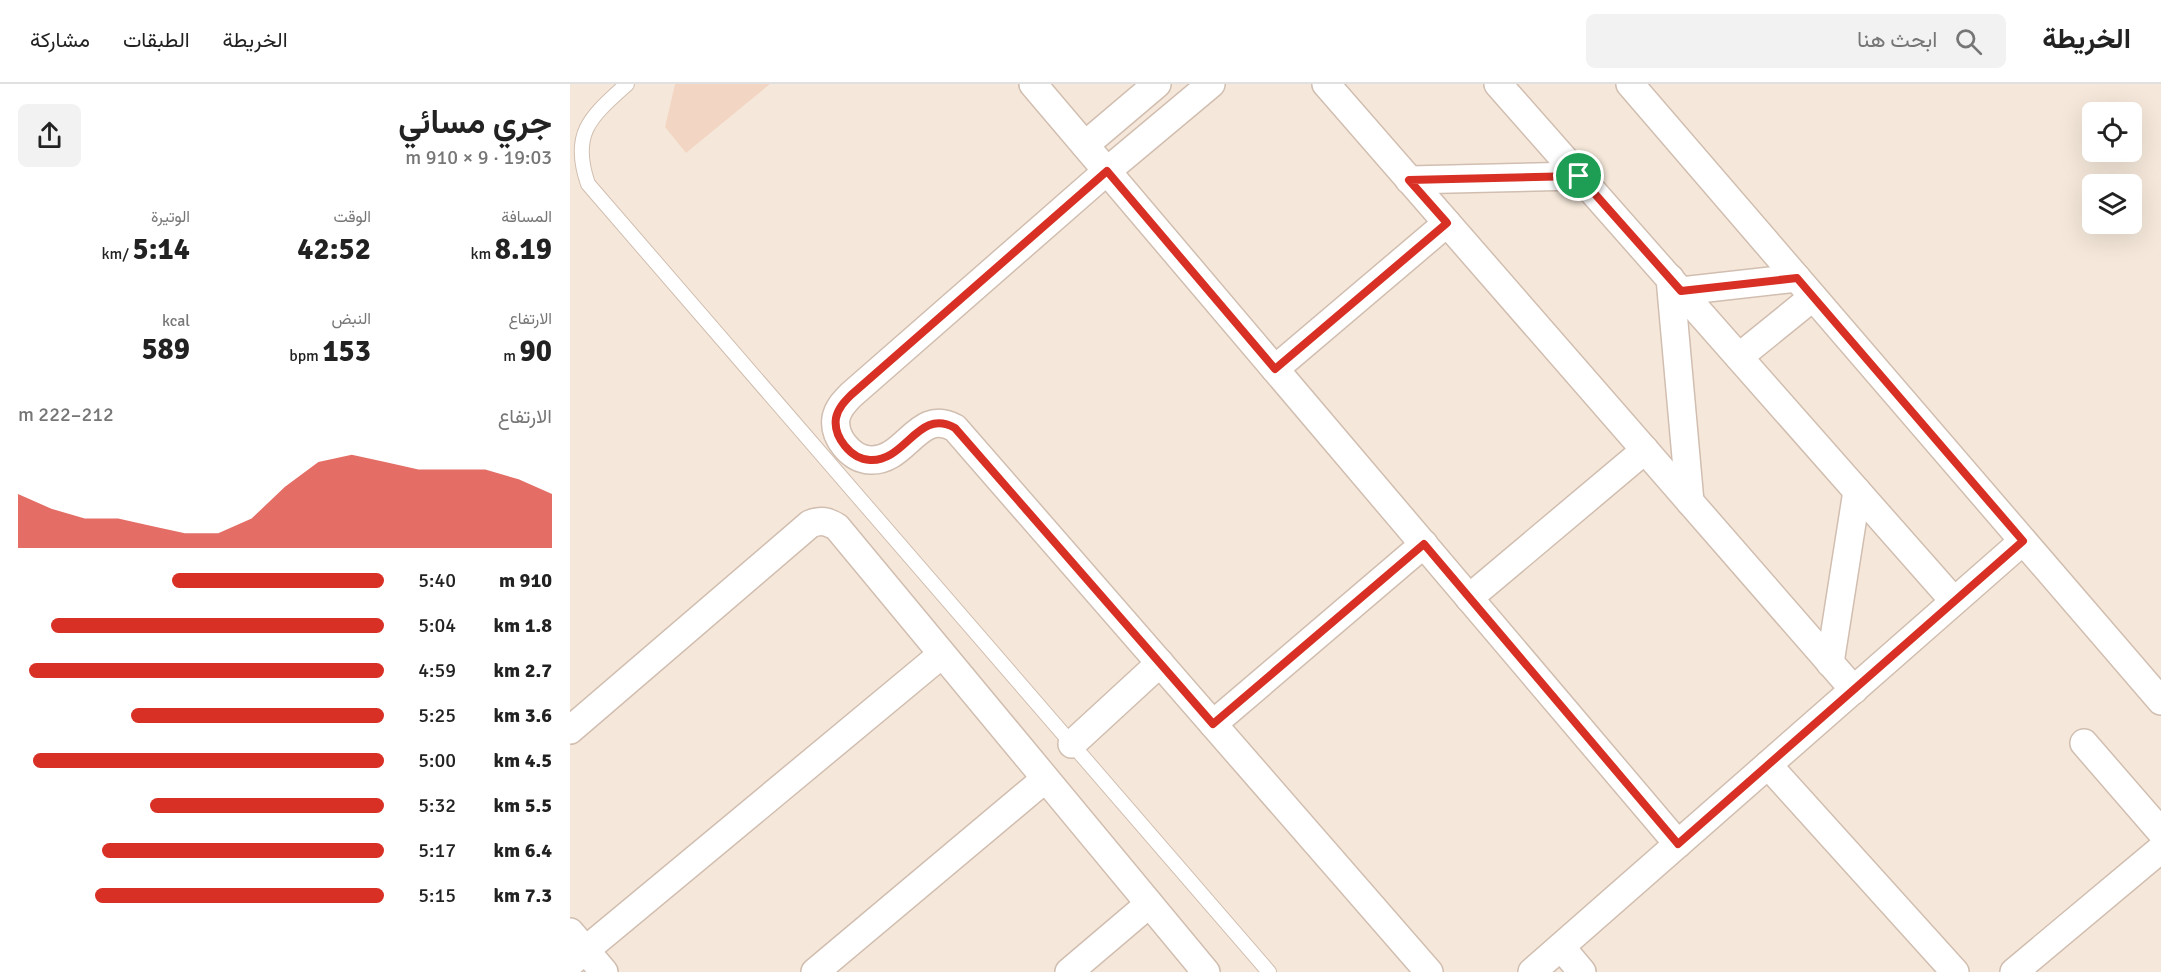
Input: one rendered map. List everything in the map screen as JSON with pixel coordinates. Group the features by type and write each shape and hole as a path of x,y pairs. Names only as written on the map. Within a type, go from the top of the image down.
{"street":[{"path":"1033,84 1678,844"},
{"path":"1085,145 1157,84"},
{"path":"1211,84 1107,171 851,395 842,404 836,417 837,432 844,446 857,457 871,460 889,457 927,425 941,422 955,428 1429,972"},
{"path":"1326,84 1854,690"},
{"path":"1498,84 1954,601"},
{"path":"1630,84 2161,701"},
{"path":"1409,180 1579,176"},
{"path":"1275,369 1447,223"},
{"path":"1675,284 1805,287"},
{"path":"1675,284 1690,502"},
{"path":"1739,357 1805,287"},
{"path":"1468,598 1645,450"},
{"path":"1830,663 1857,491"},
{"path":"570,730 810,524 818,521 828,522 837,527 1206,972"},
{"path":"1532,972 2023,541"},
{"path":"1213,724 1424,544"},
{"path":"604,972 575,948 941,655"},
{"path":"1072,744 1160,663"},
{"path":"2084,743 2161,832"},
{"path":"1768,765 1955,972"},
{"path":"815,972 1045,779"},
{"path":"2014,972 2161,849"},
{"path":"1069,972 1149,904"},
{"path":"1561,947 1582,972"}],"lane":[{"path":"627,84 589,119 580,145 581,168 588,184 607,209 741,360 1269,972"}],"shaded area":[{"path":"570,84 2161,84 2161,972 570,972"}],"building":[{"path":"675,84 770,84 686,153 665,127"}],"route":[{"path":"1107,171 1275,369 1447,223 1409,180 1579,176 1681,291 1797,278 2023,541 1678,844 1424,544 1213,724 955,428 946,423 934,422 927,425 889,457 871,460 857,457 844,446 837,432 836,417 842,404 851,395 1107,171"}]}
